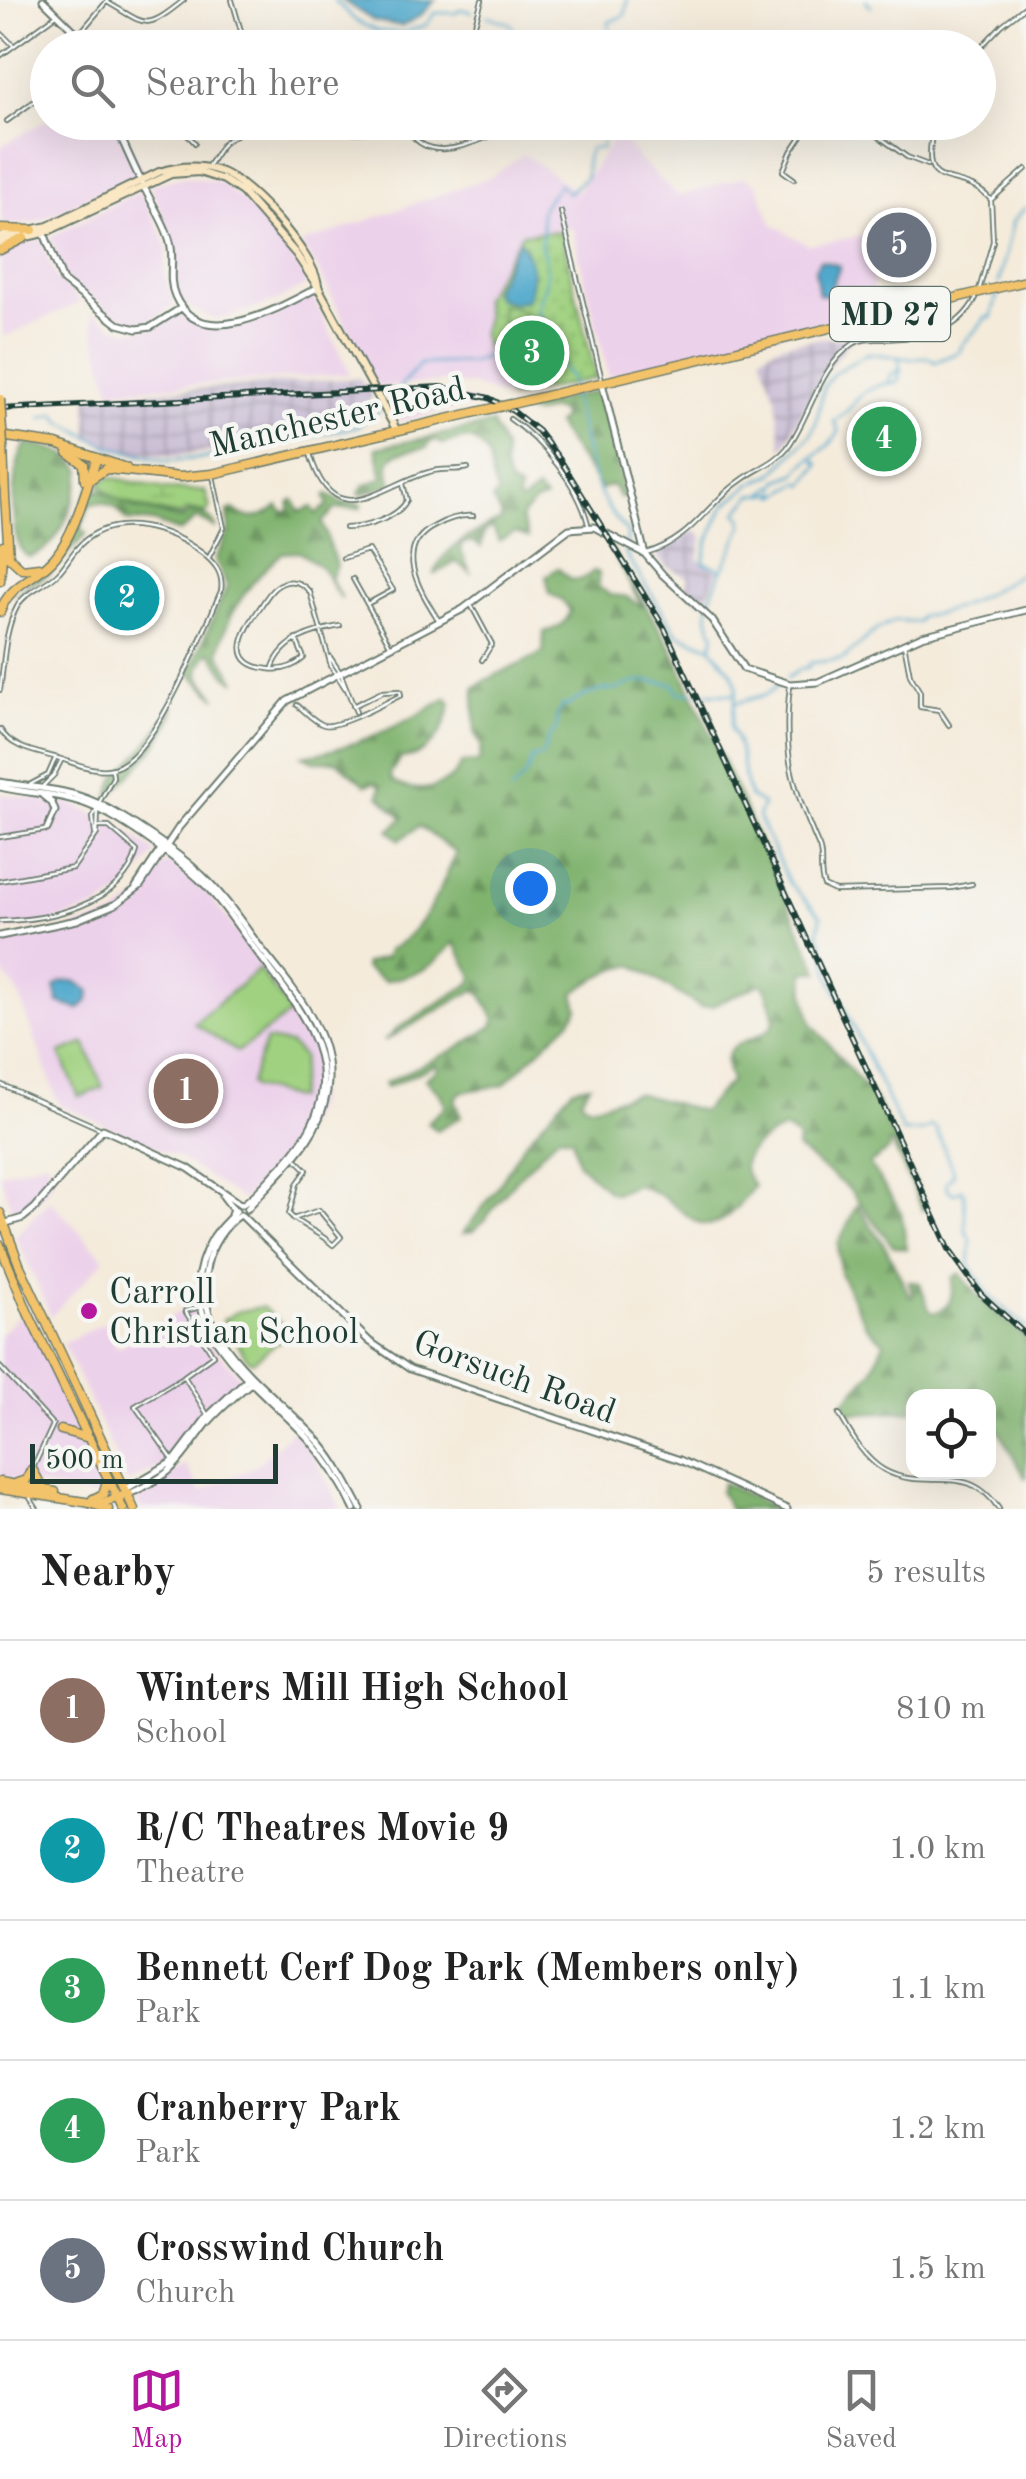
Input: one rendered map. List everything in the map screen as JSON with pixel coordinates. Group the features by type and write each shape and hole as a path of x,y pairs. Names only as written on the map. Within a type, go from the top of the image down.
{"main road":[{"path":"0,243 142,183 178,173 207,171 238,182 262,204 306,259 397,431"},
{"path":"0,243 44,233 142,183"},
{"path":"0,229 34,230"},
{"name":"Manchester Road","path":"1,440 11,436 31,438 147,473 180,477 212,474 1026,281"},
{"path":"0,395 9,557 19,568 34,569 58,547 86,482 86,470 80,460 31,438"},
{"path":"0,612 12,590 40,572 60,550 95,458"},
{"path":"86,482 106,469 147,473"},
{"path":"0,580 5,496"},
{"path":"0,1213 18,1264 134,1509"},
{"path":"0,1245 123,1509"},
{"path":"57,1430 70,1422 74,1409"},
{"path":"57,1430 89,1438"},
{"path":"2,1485 21,1483 32,1470 47,1494"},
{"path":"91,1501 106,1491 108,1476"},
{"path":"2,1485 105,1504 128,1492"},
{"path":"38,1509 47,1494"},
{"path":"91,1501 108,1509"}],"street":[{"path":"43,0 75,30"},
{"path":"82,30 107,1 130,18 148,22 161,18 184,0"},
{"path":"232,0 240,30"},
{"path":"473,30 482,0"},
{"path":"996,31 1026,6"},
{"path":"36,30 58,14"},
{"path":"0,32 14,46"},
{"path":"0,56 30,34"},
{"path":"7,121 30,104"},
{"path":"122,140 170,240 171,284 182,308 201,322 228,324 281,306 318,287"},
{"path":"207,171 227,140"},
{"path":"417,140 436,150 453,150 480,140"},
{"path":"794,179 784,172 799,140"},
{"path":"645,554 690,531 727,491 783,452 822,382 854,344 922,337 946,330 962,319 979,292 992,241 991,200 982,192 938,175 930,165 907,157 884,140"},
{"path":"930,165 933,140"},
{"path":"991,200 1026,169"},
{"path":"561,212 645,554"},
{"path":"44,233 63,281 118,324 151,328 182,308"},
{"path":"387,412 461,401"},
{"path":"510,419 545,448 588,526 645,554 662,575 706,613 744,669 790,684 818,682 904,643 1026,610"},
{"path":"310,452 323,485 347,500 368,498 430,472 468,468"},
{"path":"208,558 224,528 212,474"},
{"path":"345,528 398,514 407,500 403,484"},
{"path":"440,622 413,575 414,549 430,528 473,516"},
{"path":"0,934 55,926 111,908 140,886 164,849 287,700 440,622 470,604 563,533 588,526"},
{"path":"0,690 18,605 54,577 88,538 106,531 150,527 178,537 208,558 219,572 222,586 201,637 165,713 131,758 112,769 97,769 12,744 0,729"},
{"path":"343,558 368,550 393,590 367,604"},
{"path":"353,579 390,647"},
{"path":"296,640 304,657 294,666 273,670 248,661 240,643 277,586 292,581 308,589 329,656 358,714"},
{"path":"470,604 492,644 482,660"},
{"path":"273,670 280,652 296,640 340,626"},
{"path":"904,643 910,675 920,692 920,707 939,710 950,725"},
{"path":"790,684 786,752 804,818 821,851 824,886 835,891 972,884"},
{"path":"297,704 324,725 338,724 401,695 400,691 353,706"},
{"path":"388,692 390,700"},
{"path":"0,785 30,784 48,775 59,758"},
{"path":"0,785 23,792 40,790 54,775 59,758"},
{"path":"95,836 93,817 113,777 112,769"},
{"path":"30,784 98,806 164,849 212,892 300,1008 312,1030 320,1055 320,1095 312,1124 294,1158 221,1227"},
{"path":"0,837 47,830 55,811 40,790"},
{"path":"0,881 71,870 95,836 98,806"},
{"path":"0,921 54,913 102,896 118,882 138,851 109,827 98,827"},
{"path":"54,913 55,926"},
{"path":"48,914 55,926"},
{"path":"0,1084 102,1129 31,1212 2,1224"},
{"name":"Gorsuch Road","path":"102,1129 175,1162 212,1184 369,1341 410,1369 680,1460 787,1509"},
{"path":"94,1139 103,1134 116,1135"},
{"path":"293,1219 319,1210 342,1234 333,1244 321,1233 293,1219 289,1214 292,1198 307,1170 294,1158"},
{"name":"Gorsuch Road","path":"212,1184 264,1233"},
{"path":"224,1196 233,1208 201,1264 202,1306 216,1334 317,1448 358,1509"},
{"path":"202,1306 207,1264 221,1235 241,1210"},
{"path":"221,1235 241,1220 257,1228"},
{"path":"176,1463 136,1406 213,1355 185,1311 202,1306"},
{"path":"0,1367 57,1430 32,1470 29,1491 38,1509"},
{"path":"184,1376 210,1418"},
{"path":"128,1492 176,1463 210,1418 252,1378"},
{"path":"839,1414 864,1453 886,1471 918,1480 967,1480 986,1491 999,1509"}],"shaded area":[{"path":"30,130 30,140 128,140 143,171 39,221 2,226 0,147"},
{"path":"613,140 624,140 642,163 679,196 744,177 757,185 772,224 808,245 873,234 873,309 609,377 572,228 522,234 483,298 486,317 481,337 509,398 471,385 445,382 380,387 301,244 493,176 524,154 577,192"},
{"path":"185,177 219,182 245,203 284,246 307,280 305,285 279,300 228,317 214,319 187,307 177,295 173,280 173,238 150,185"},
{"path":"140,191 164,238 164,272 174,304 152,320 137,323 114,314 64,277 50,237"},
{"path":"42,240 55,276 81,302 3,337 0,256 9,245"},
{"path":"311,294 350,374 111,390 94,334 92,312 115,327 130,331 157,327 181,311 206,328 221,329 238,326"},
{"path":"851,339 822,375 782,450 776,398 761,355 782,344"},
{"path":"359,378 372,395 365,409 331,425 253,445 178,456 119,451 88,436 87,396"},
{"path":"385,394 450,394 480,403 399,421"},
{"path":"695,531 702,536 698,559 719,572 702,604 684,588 688,577 665,566 656,554"},
{"path":"0,794 69,803 114,822 156,852 128,888 102,906 38,926 0,930"},
{"path":"170,863 207,893 298,1009 318,1062 316,1102 298,1143 243,1200 180,1158 59,1105 18,992 0,970 0,941 35,938 114,916 140,896 164,864"},
{"path":"47,1160 53,1182 32,1207 13,1215 0,1174"},
{"path":"50,1200 105,1259 51,1316 16,1236"},
{"path":"188,1307 214,1349 242,1378 209,1408 163,1466 128,1482 63,1343 104,1323 117,1348"},
{"path":"24,1310 105,1482 103,1490 93,1497 0,1476 0,1335"},
{"path":"293,1430 307,1443 341,1509 141,1509 134,1496 186,1465 201,1492 257,1465"}],"green space":[{"path":"561,231 596,378 509,398 481,336 486,317 483,298 522,234"},
{"path":"500,305 524,312 536,335 504,339"},
{"path":"596,391 605,410 625,497 620,498 613,485 600,489 556,424 562,419 561,412 552,409 536,414 519,410"},
{"path":"492,424 504,449 504,469 510,485 519,489 518,500 522,502 537,490 545,499 534,503 521,517 528,537 515,533 499,541 492,526 484,533 481,547 472,541 461,544 470,572 456,562 435,574 452,549 501,520 492,500 498,493 485,450 468,438 441,444 436,440 430,442 427,447 395,455 389,464 392,484 360,495 363,486 383,478 376,448"},
{"path":"26,444 65,454 82,471 58,534 40,552 28,557 16,536 13,502 17,468"},
{"path":"110,477 166,489 205,491 210,507 207,513 187,510 180,516 136,506 115,498 99,484"},
{"path":"91,486 135,508 181,519 189,513 202,514 215,528 197,518 180,532 153,522 127,521 115,507 90,504 81,528 86,534 48,575 14,596 59,559"},
{"path":"327,494 340,502 361,504 361,508 335,509 322,522 336,565 330,578 341,599 322,568 299,552 282,553 242,598 222,638 219,653 236,682 226,675 210,651 200,666 200,677 217,698 189,673 227,586 215,559 229,531 228,512 233,509 256,517 278,506 283,512 289,511 294,500 299,512 312,507 316,514 328,505"},
{"path":"610,547 672,649 819,972 804,971 812,1024 877,1102 926,1208 923,1210 889,1143 889,1150 869,1164 901,1212 907,1249 893,1246 849,1189 797,1149 798,1138 787,1129 768,1137 750,1152 744,1167 754,1186 720,1221 707,1225 696,1222 657,1193 637,1185 609,1192 578,1163 572,1138 559,1135 511,1185 484,1221 473,1231 463,1233 496,1190 523,1145 573,1088 590,1085 581,1098 585,1104 594,1106 636,1093 702,1111 731,1081 726,1064 730,1051 772,1026 773,1010 765,987 760,984 712,1006 700,1007 635,966 611,971 574,993 578,1008 571,1020 503,1085 461,1092 455,1099 461,1117 436,1130 427,1123 446,1106 425,1079 438,1069 437,1064 386,1087 384,1083 458,1048 493,1026 495,1019 480,992 474,990 384,1041 398,1028 471,983 473,976 454,942 431,965 407,976 384,981 364,968 365,964 386,957 388,950 421,921 456,853 419,826 400,840 389,831 403,818 379,796 381,786 375,782 366,785 336,761 314,761 303,756 377,734 447,698 451,704 435,740 421,752 401,758 390,773 392,780 411,788 431,788 449,779 462,763 479,762 482,745 475,734 474,688 543,652 544,632 561,625 569,615 570,610 562,600 550,594 546,576 558,568 570,580 583,579 594,571 599,573 598,587 611,595 627,597 643,608"},
{"path":"175,707 156,745 108,799 116,777"},
{"path":"259,969 291,1013 237,1052 194,1023"},
{"path":"266,1040 290,1044 303,1057 297,1099 250,1083"},
{"path":"85,1043 103,1088 79,1097 60,1053"},
{"path":"857,1205 886,1248 910,1297 913,1296 909,1281 920,1283 929,1310 940,1311 950,1300 953,1278 960,1274 984,1302 1026,1338 1026,1479 996,1428 996,1389 906,1389 906,1411 850,1413 843,1403 872,1371 884,1342 866,1326 840,1273 838,1244"},
{"path":"262,1307 291,1332 253,1361 248,1360 223,1320 239,1311"},
{"path":"723,1483 777,1509 730,1509 720,1491"}],"water":[{"path":"342,0 435,0 420,16 402,26 374,21"},
{"path":"519,240 532,269 531,284 527,300 513,303 497,298 493,290"},
{"path":"820,260 840,266 828,295 819,294 815,269"},
{"path":"75,981 90,991 89,1000 79,1009 59,1003 55,987"}],"waterway":[{"path":"334,0 356,21 375,30"},
{"path":"609,30 609,22 625,15 627,0"},
{"path":"866,0 871,7"},
{"path":"412,30 426,25 435,13 456,13 460,9 472,12"},
{"path":"488,16 511,24 514,30"},
{"path":"602,140 602,149 591,148 586,157 586,177 568,193 559,184 542,208 540,244 546,270 536,310 550,327 552,354 572,382 593,474 606,505 628,533 625,553 677,634 711,647 732,673 737,687 731,728 750,797 763,804 758,817 789,883 821,916 818,935 829,975 903,1132 923,1131 931,1126 936,1129 954,1174 946,1183 947,1189 954,1194 961,1190 964,1193 966,1232 971,1240 969,1264 990,1297 1026,1327"},
{"path":"999,283 1013,221 1026,207"},
{"path":"712,645 715,635 709,604 721,573 719,568 703,562 724,506 751,484 773,474 811,434 824,386 833,374 868,353 912,359 927,357 935,362 959,352 985,318 991,318 998,291"},
{"path":"390,399 420,364 472,362 512,347 548,347"},
{"path":"721,573 743,525 737,513 752,495 776,488 778,481 796,474 829,444 839,432 834,421 869,389 889,383 890,374 900,368 899,358"},
{"path":"891,383 898,382 901,369"},
{"path":"42,418 56,414 61,422 108,446 167,461 205,458 357,426 379,411"},
{"path":"765,495 778,492 776,496 800,482 804,485 819,464 815,460"},
{"path":"787,678 808,668 810,663 843,659 876,630 896,620 917,622 921,616 962,605 1026,570"},
{"path":"511,792 526,775 533,757 541,757 557,729 562,705 569,706 599,691 644,681 674,684 678,693 694,693"},
{"path":"736,703 765,695 779,685"},
{"path":"699,693 735,694"}],"railway":[{"path":"0,409 441,387 489,398 538,431 561,461 664,627 950,1251 981,1294 1026,1335"}],"place":[{"name":"Crosswind Church","path":"899,245"},
{"name":"Bennett Cerf Dog Park (Members only)","path":"532,353"},
{"name":"Cranberry Park","path":"884,439"},
{"name":"R/C Theatres Movie 9","path":"127,598"},
{"name":"Winters Mill High School","path":"186,1091"},
{"name":"Carroll Christian School","path":"89,1311"}]}
